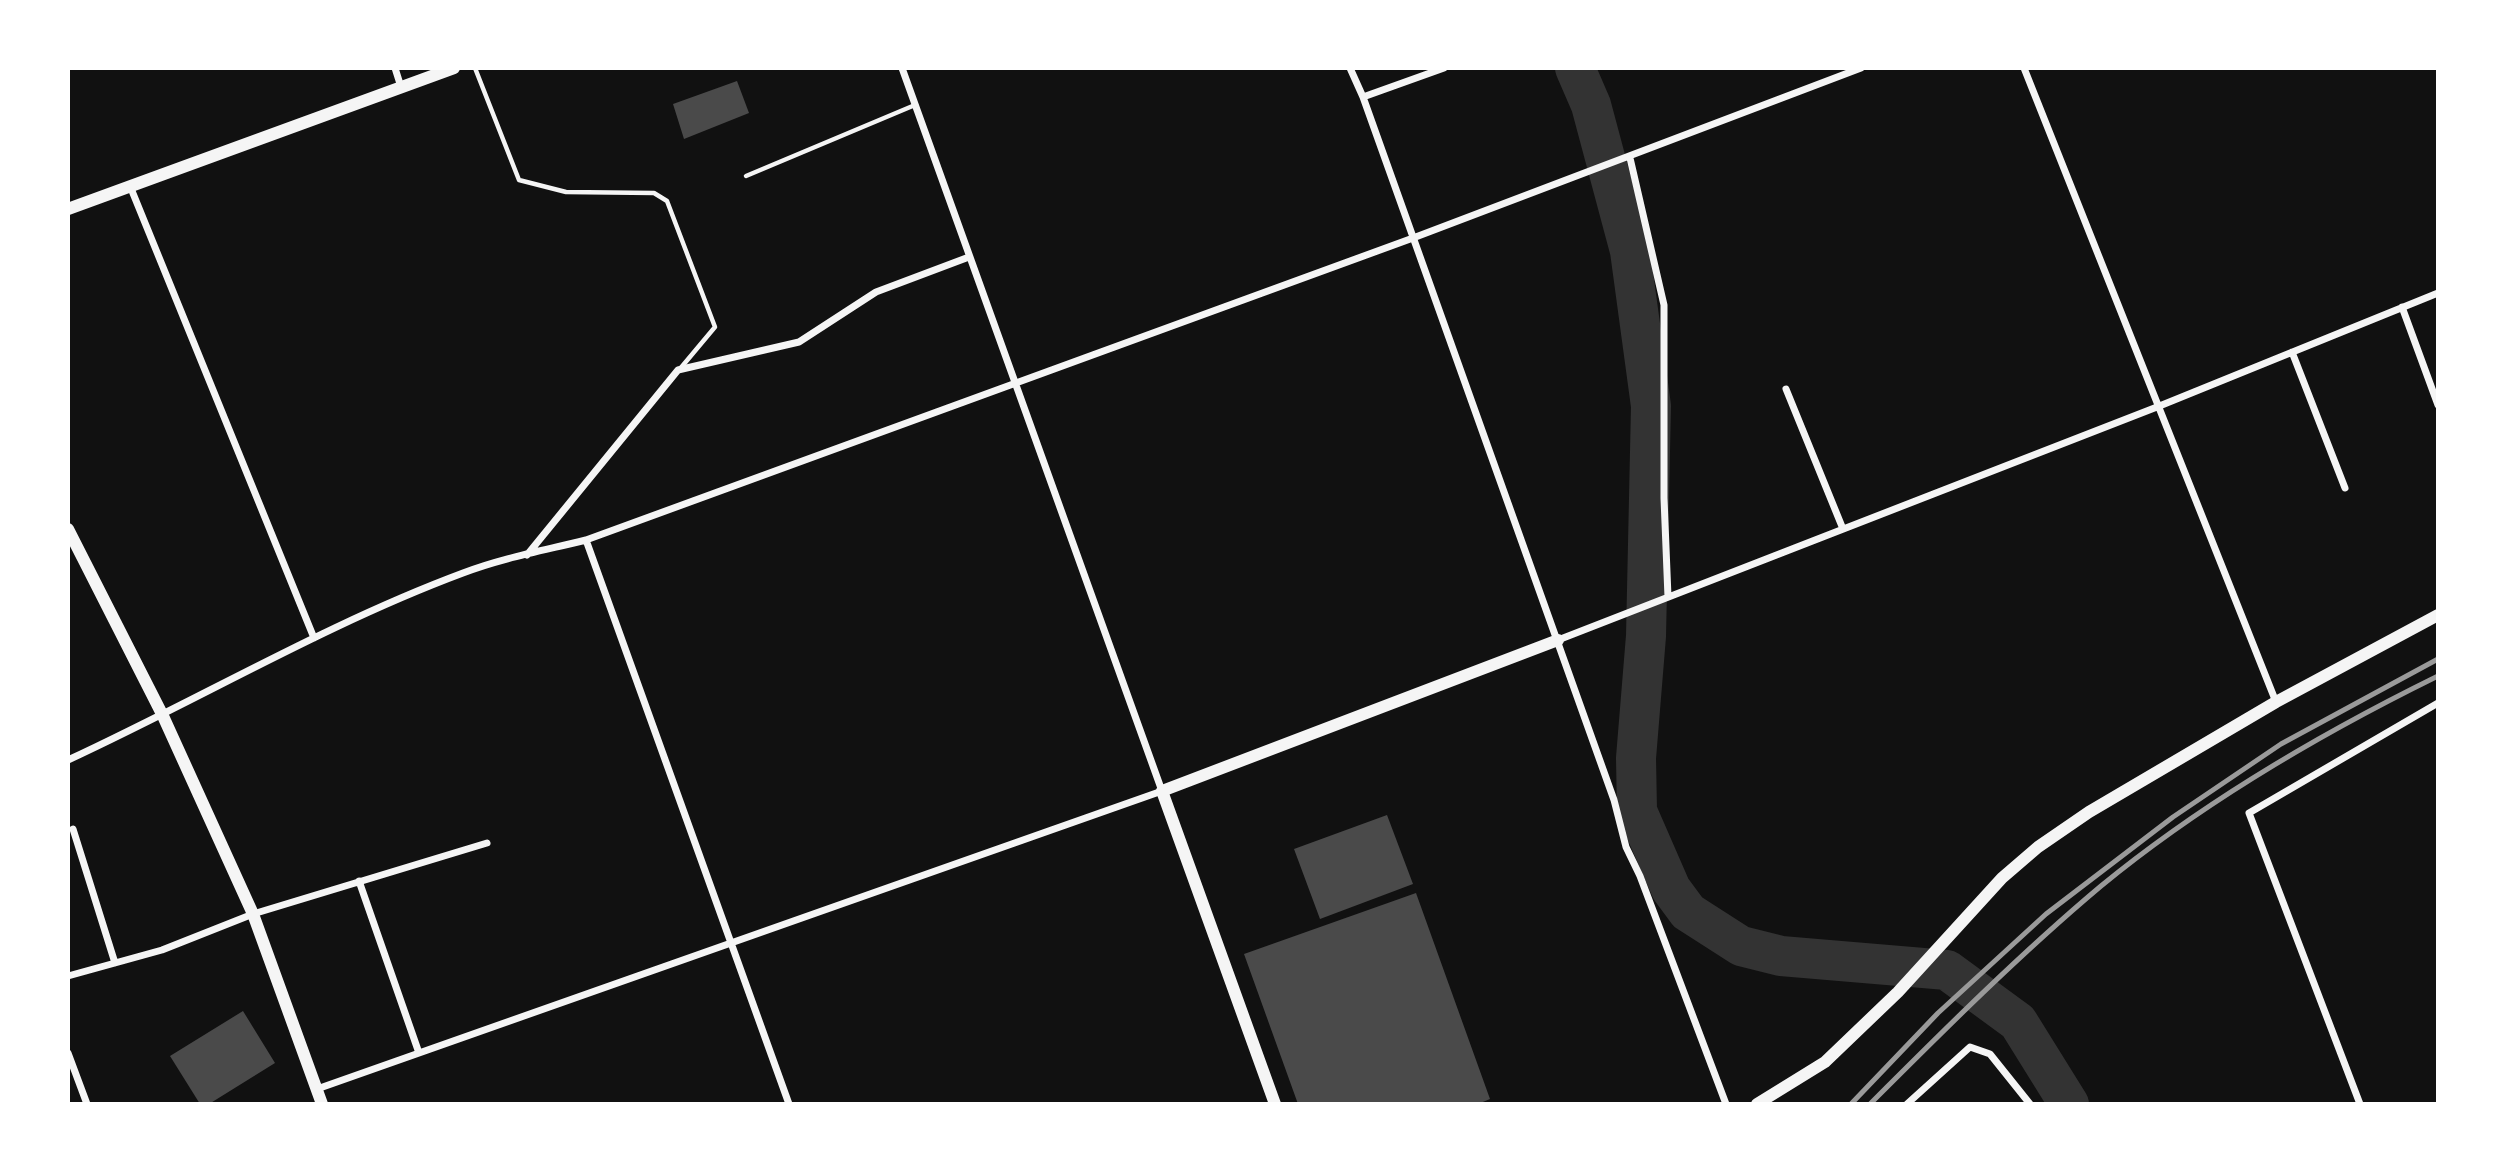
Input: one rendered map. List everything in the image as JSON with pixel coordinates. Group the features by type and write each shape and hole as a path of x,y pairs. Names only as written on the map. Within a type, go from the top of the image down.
{"street":[{"path":"395,68 402,88"},
{"path":"68,209 454,68"},
{"path":"902,68 1275,1104"},
{"path":"1350,68 1363,97 1558,640 1614,800 1626,847 1640,876 1726,1104"},
{"path":"1363,97 1444,68"},
{"path":"68,761 163,716 314,638 464,572 586,540 1627,159 1861,68"},
{"path":"2024,68 2276,702"},
{"path":"1627,159 1664,305 1664,498 1668,597"},
{"path":"130,185 314,638"},
{"path":"527,555 678,370 799,342 876,292 969,257"},
{"path":"317,1089 730,941 1162,792 2157,407 2438,293"},
{"path":"2402,307 2438,405"},
{"path":"2292,352 2345,488"},
{"path":"1786,389 1843,529"},
{"path":"68,529 163,716 253,914 322,1104"},
{"path":"586,540 789,1104"},
{"path":"1757,1104 1825,1062 1898,992 2002,878 2038,847 2089,812 2276,702 2438,615"},
{"path":"2360,1104 2249,813 2438,703"},
{"path":"73,830 115,963"},
{"path":"68,976 162,950 253,914 486,843"},
{"path":"359,881 419,1053"},
{"path":"1907,1104 1970,1046 1990,1054 2030,1104"},
{"path":"68,1053 87,1104"}],"lane":[{"path":"475,68 519,180 566,192 653,192 667,201 715,327 678,370"},
{"path":"746,176 915,105"}],"building":[{"path":"737,81 749,113 684,139 673,104"},
{"path":"1387,815 1413,884 1320,919 1294,849"},
{"path":"1416,893 1490,1099 1478,1104 1298,1104 1244,954"},
{"path":"243,1011 275,1063 209,1104 200,1104 170,1056"}],"waterway":[{"path":"1575,68 1591,105 1630,251 1651,406 1646,636 1636,758 1637,811 1671,889 1688,912 1741,946 1781,956 1947,970 2018,1022 2069,1104"}],"railway":[{"path":"1851,1104 1938,1013 2046,914 2173,817 2281,744 2438,659"},
{"path":"1870,1104 2012,965 2139,856 2221,799 2307,746 2438,676"}]}
